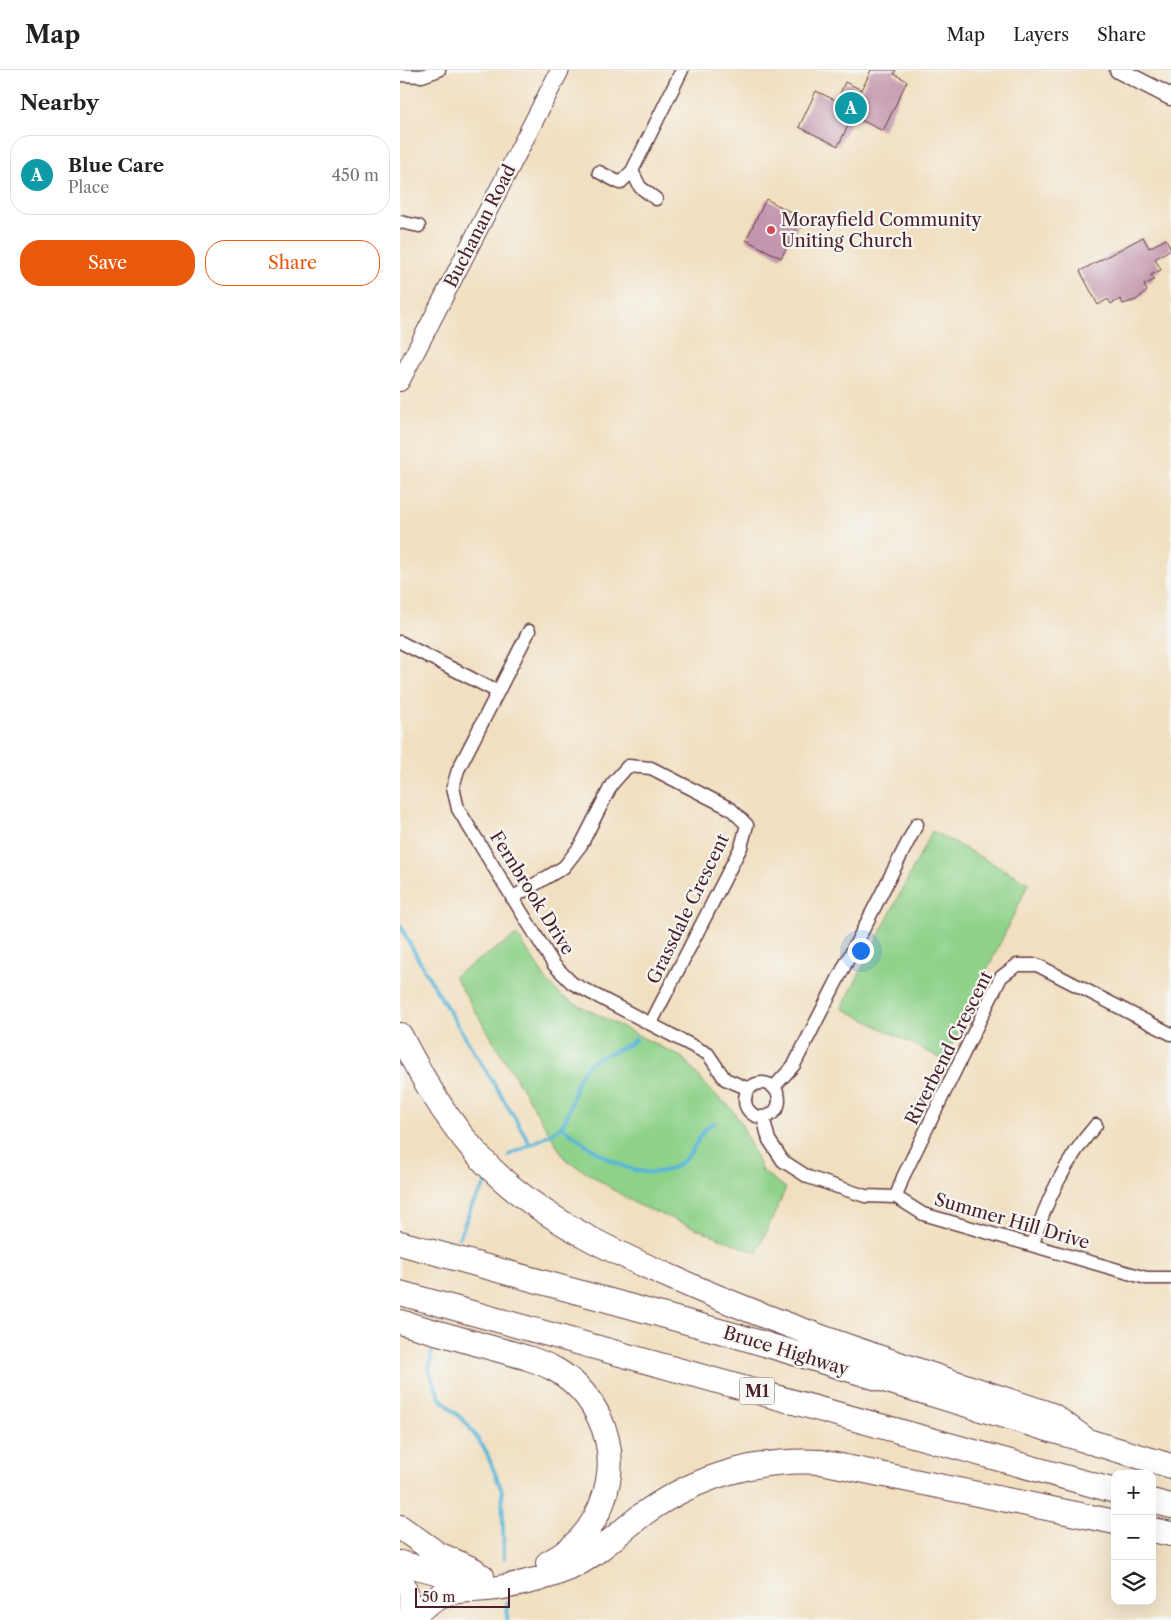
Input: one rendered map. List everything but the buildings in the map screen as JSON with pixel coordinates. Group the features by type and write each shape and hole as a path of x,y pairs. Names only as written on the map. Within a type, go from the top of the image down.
{"highway":[{"path":"400,1035 441,1108 476,1152 510,1185 544,1212 646,1266 773,1321 1052,1415 1089,1442"},
{"name":"Bruce Highway","path":"400,1243 734,1336 1171,1466"},
{"name":"M1","path":"400,1293 1111,1489"},
{"path":"400,1322 530,1358 558,1371 572,1382 590,1401 606,1434 610,1463 606,1493 588,1531 573,1547 544,1566 518,1573 490,1576 452,1576 400,1563"},
{"path":"408,1620 424,1606 441,1596 538,1580 571,1567 597,1552 648,1511 672,1497 699,1483 758,1464 789,1460 821,1462 1111,1521"},
{"path":"1156,1502 1171,1506"},
{"path":"400,1527 438,1554 490,1576"},
{"path":"1156,1531 1171,1534"}],"main road":[{"name":"Buchanan Road","path":"400,382 560,70"},
{"path":"400,1572 408,1592 408,1620"}],"street":[{"path":"400,75 422,76 439,70"},
{"path":"599,172 620,183 632,171 682,70"},
{"path":"1118,70 1171,97"},
{"path":"632,171 640,187 656,200"},
{"path":"400,222 419,226"},
{"name":"Fernbrook Drive","path":"529,631 458,770 453,787 458,808 554,965 572,983 708,1054 725,1079 749,1089"},
{"path":"400,642 498,692"},
{"name":"Grassdale Crescent","path":"512,898 564,867 581,845 612,784 628,766 651,768 731,809 747,825 741,847 651,1023"},
{"path":"774,1087 794,1065 917,824"},
{"name":"Riverbend Crescent","path":"896,1197 902,1177 1001,977 1017,965 1037,965 1171,1034"},
{"path":"761,1082 774,1087 779,1100 778,1106 770,1114 757,1116 748,1109 745,1099 749,1089 761,1082"},
{"path":"763,1116 769,1140 783,1161 808,1177 865,1196 896,1197"},
{"path":"1033,1244 1041,1218 1049,1201 1080,1144 1096,1125"},
{"name":"Summer Hill Drive","path":"896,1197 923,1214 1033,1244 1146,1278 1171,1278"}],"green space":[{"path":"932,831 1029,883 944,1060 842,1008"},
{"path":"517,935 548,982 563,997 683,1058 713,1093 728,1105 740,1121 762,1171 786,1188 757,1253 636,1204 565,1159 454,976"}],"waterway":[{"path":"400,925 447,1008 530,1144"},
{"path":"509,1155 560,1127 565,1121 578,1081 586,1067 598,1058 624,1047 636,1039"},
{"path":"561,1126 605,1157 621,1165 638,1171 655,1172 671,1169 686,1158 705,1129 714,1123"},
{"path":"459,1238 472,1205 490,1177"},
{"path":"433,1342 429,1371 440,1398 467,1424 486,1451 502,1491 504,1558"},
{"path":"507,1602 507,1620"}],"place":[{"name":"Blue Care","path":"851,108"},
{"name":"Morayfield Community Uniting Church","path":"771,230"}]}
